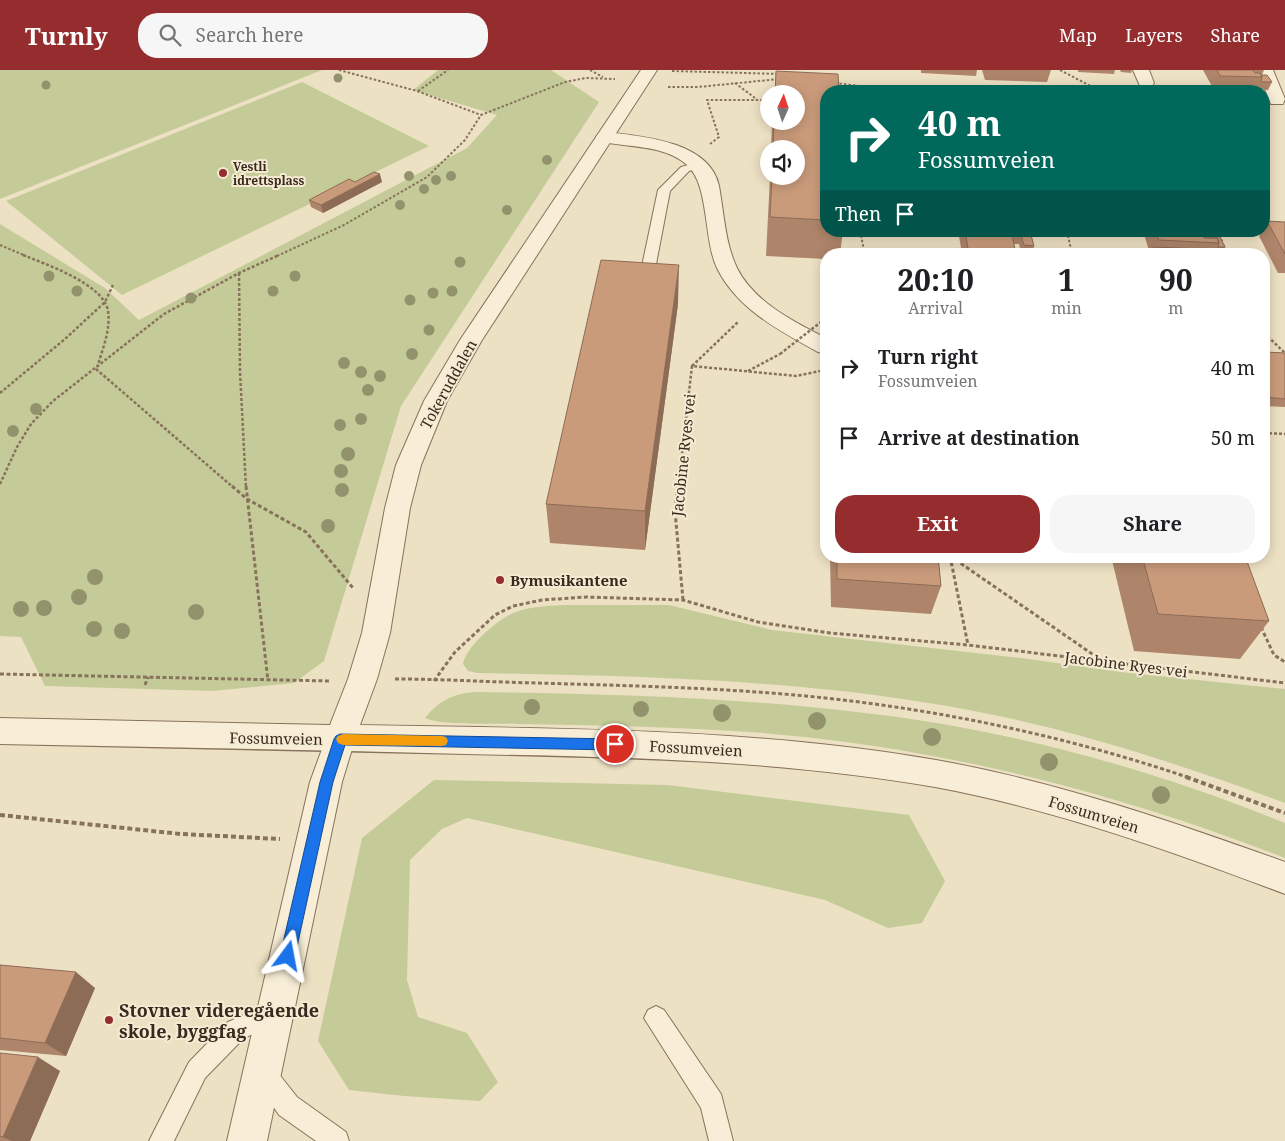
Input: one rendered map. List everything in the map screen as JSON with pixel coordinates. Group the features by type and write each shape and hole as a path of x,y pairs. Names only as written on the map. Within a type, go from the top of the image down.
{"street":[{"path":"1265,70 1277,100"},
{"name":"Tokeruddalen","path":"247,1141 326,782 340,739 363,680 379,618 397,511 412,455 427,415 469,344 605,137 655,78"},
{"path":"605,137 658,145 693,161 706,173 721,253 736,284 756,304 786,326 820,343"},
{"name":"Fossumveien","path":"0,731 686,747 768,752 854,761 936,774 1030,794 1193,844 1285,878"}],"lane":[{"path":"643,298 664,190 693,161"},
{"path":"161,1141 197,1070 236,1030 275,1013"},
{"path":"656,1018 712,1103 721,1141"},
{"path":"263,1072 288,1106 337,1141"}],"path":[{"path":"342,70 417,91 481,115"},
{"path":"417,91 448,70"},
{"path":"590,70 605,78"},
{"path":"666,70 784,75"},
{"path":"714,72 724,70"},
{"path":"1060,70 1089,85"},
{"path":"0,484 17,447 32,424 53,401 164,314 239,273 344,225 427,177 465,140 481,115 565,82 586,78 618,80"},
{"path":"655,78 682,88 787,79"},
{"path":"735,82 756,98"},
{"path":"833,83 850,85"},
{"path":"693,161 719,137 707,100 760,99"},
{"path":"0,245 79,281 94,290 106,302 108,325 96,369"},
{"path":"239,273 240,372 247,499 268,681"},
{"path":"0,393 106,302 113,285"},
{"path":"692,366 756,304"},
{"path":"747,371 780,354 820,323"},
{"path":"1270,339 1285,354"},
{"path":"1278,355 1285,354"},
{"path":"692,366 796,376 820,370"},
{"name":"Jacobine Ryes vei","path":"692,366 675,512 683,600 758,622 830,633 968,645 1285,683"},
{"path":"96,369 247,499 306,532 379,618"},
{"path":"1270,433 1285,434"},
{"path":"951,563 968,645"},
{"path":"960,563 1101,661"},
{"path":"434,681 455,652 496,615 513,606 542,600 586,597 683,600"},
{"path":"1257,619 1274,655 1285,662"},
{"path":"0,674 328,681"},
{"path":"145,685 148,677"},
{"path":"398,679 639,685 785,695 926,712 1034,734 1109,754 1188,777 1285,814"},
{"path":"0,815 181,834 281,839"}],"green space":[{"path":"0,70 322,70 0,199"},
{"path":"438,70 551,70 599,102 401,406 324,661 294,683 212,691 45,686 21,637 0,636 0,224 105,288 139,320 467,148 497,115 413,90"},
{"name":"Vestli idrettsplass","path":"302,82 429,146 122,295 6,201"},
{"path":"562,605 669,605 772,630 1021,658 1121,672 1285,689 1285,803 1202,773 1118,747 1033,724 947,706 889,697 772,684 713,680 477,673 468,671 463,664 465,657 475,643 504,618 529,608"},
{"path":"476,692 622,695 768,703 865,713 972,729 1078,754 1131,769 1184,785 1285,823 1285,858 1220,834 1089,792 956,760 888,748 750,732 634,726 456,723 433,721 425,718 435,707 447,699 461,694"},
{"path":"434,780 668,785 909,815 945,881 922,923 888,928 825,900 467,818 442,829 410,860 407,980 418,1017 467,1033 498,1082 480,1101 349,1090 318,1041 362,838"}],"building":[{"path":"1217,70 1253,70 1255,73 1260,73 1262,77 1220,76"},
{"path":"776,71 838,74 839,85 820,85 820,220 770,217 772,185 805,185 805,140 773,140 774,130 805,130 805,85 775,85"},
{"path":"1261,75 1267,75 1272,82 1261,82"},
{"path":"374,172 380,174 321,205 309,200 349,179 355,182"},
{"path":"1270,221 1285,222 1285,254 1270,226"},
{"path":"966,237 1012,237 1015,248 968,248"},
{"path":"1022,237 1032,237 1034,246 1024,245"},
{"path":"1158,237 1204,237 1217,238 1219,243 1159,240"},
{"path":"1220,237 1225,247 1218,247 1217,238 1210,238"},
{"path":"601,260 679,265 645,511 546,504"},
{"path":"1270,352 1285,353 1285,399 1270,398"},
{"path":"837,563 939,563 941,586 837,579"},
{"path":"1144,563 1248,563 1269,621 1158,614"},
{"path":"0,965 76,972 45,1043 0,1038"},
{"path":"0,1053 38,1057 3,1137 0,1136"}],"slow traffic":[{"path":"343,739 442,741"}],"place":[{"name":"Vestli idrettsplass","path":"223,173"},
{"name":"Bymusikantene","path":"500,580"},
{"name":"Stovner videregående skole, byggfag","path":"109,1020"}],"route":[{"path":"288,956 326,782 340,739 615,744"}]}
